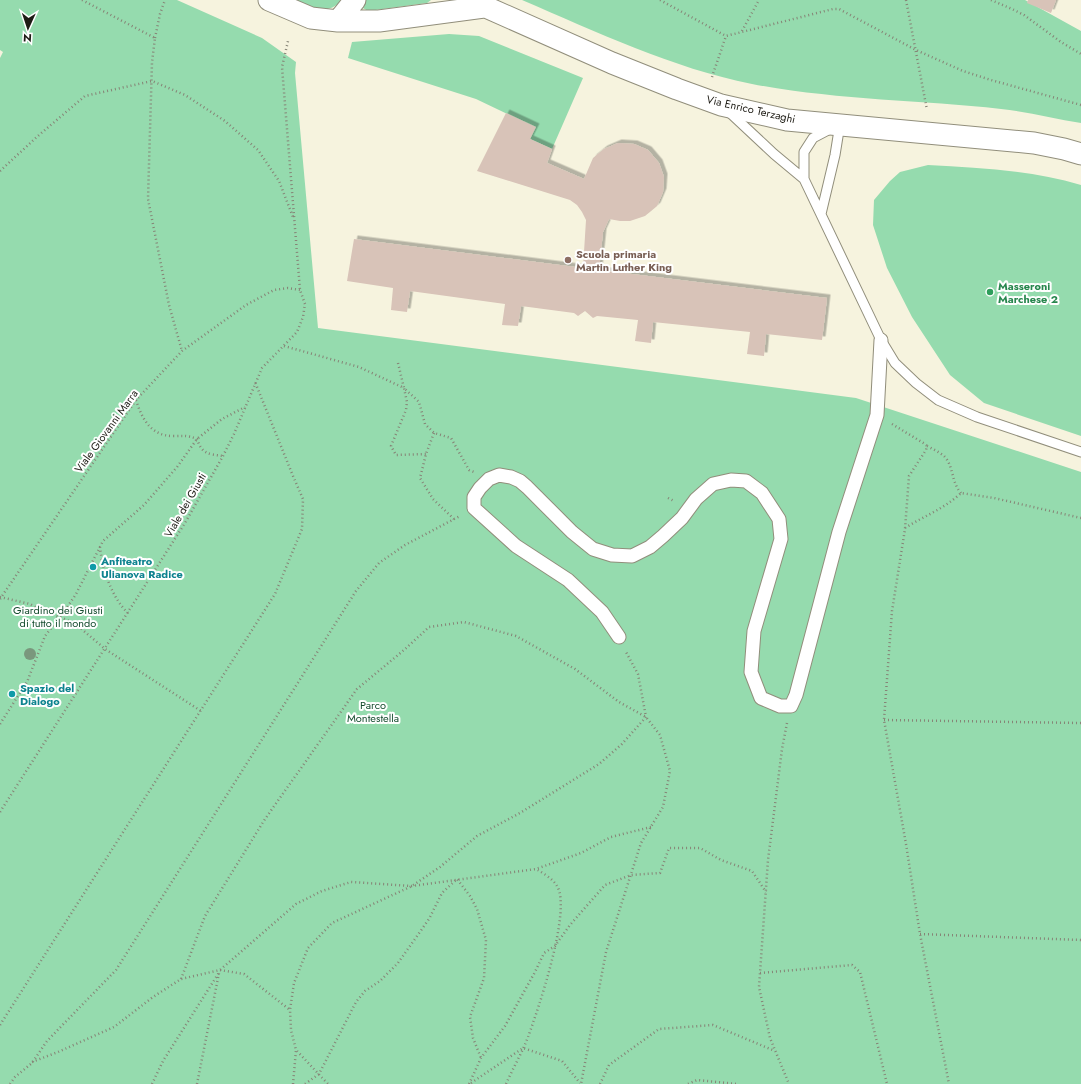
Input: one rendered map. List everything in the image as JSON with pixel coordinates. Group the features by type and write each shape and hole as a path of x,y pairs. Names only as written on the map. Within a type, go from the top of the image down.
{"street":[{"path":"269,0 311,18 338,21 379,21 477,3"},
{"path":"338,21 355,0"},
{"name":"Via Enrico Terzaghi","path":"477,3 669,86 721,105 787,120 1034,143 1081,154"},
{"path":"619,637 602,612 568,580 516,546 474,508 474,497 480,488 489,479 499,475 511,477 520,481 572,532 593,549 612,555 632,556 650,547 663,536 682,518 696,499 713,484 731,480 746,481 762,493 780,519 781,539 754,631 751,672 761,698 780,706 791,706 796,696 839,532 877,415 881,340"}],"lane":[{"path":"721,105 774,154 804,178"},
{"path":"840,124 813,138 804,152 804,178 881,340 895,363 916,383 938,400 977,417 1081,452"},
{"path":"821,214 835,155 840,124"}],"path":[{"path":"82,0 155,38"},
{"path":"165,0 160,14 152,62 148,199 168,305 182,351"},
{"path":"660,0 726,36 833,9 839,9 916,50 963,71 1006,85 1081,105"},
{"path":"742,31 759,0"},
{"path":"906,0 927,110"},
{"path":"990,0 1018,12 1081,54"},
{"path":"712,77 726,36"},
{"name":"Viale dei Giusti","path":"0,812 185,523 223,456 262,368 297,332 303,317 305,304 300,290 282,67 288,40"},
{"path":"0,171 85,96 152,81 185,95 225,121 258,150 279,180 295,221"},
{"name":"Viale Giovanni Marra","path":"0,598 136,400 182,351 246,305 274,290 288,288 300,290"},
{"path":"283,346 359,367 404,388 420,402 425,424 434,433 451,438 470,470 489,479"},
{"path":"398,363 407,402 406,410 391,446 396,456 426,454"},
{"path":"0,1025 275,594 302,529 303,499 255,382"},
{"path":"136,400 139,411 147,424 160,435 190,436 197,440 200,448 204,452 223,456"},
{"path":"0,724 27,682 45,636 78,591 100,545 106,537 144,505 177,467 197,440 222,418 245,407"},
{"path":"877,415 944,457 948,462 956,488 961,493 994,498 1081,518"},
{"path":"10,1084 15,1077 32,1063 47,1042 116,970 356,591 379,563 405,545 454,519 433,499 420,478 426,454 434,433"},
{"path":"927,446 926,450 909,476 905,529 892,611 884,720 920,934 949,1084"},
{"path":"905,529 918,520 944,508 961,493"},
{"path":"100,545 102,558 111,589 122,607 128,613"},
{"path":"0,598 30,604 44,612 60,617 78,626 105,649 201,711"},
{"path":"181,979 205,916 270,813 357,689 430,626 464,622 516,636 575,669 620,702 646,717 660,735 670,771 663,807 641,843 606,952 581,1084"},
{"path":"619,637 638,674 646,717"},
{"path":"790,1084 770,1038 759,987 768,860 782,749 791,706"},
{"path":"293,1084 296,1050 290,1010 294,983 308,948 332,923 412,886 440,867 477,836 520,813 599,764 622,744 646,717"},
{"path":"884,720 1081,722"},
{"path":"152,1084 163,1062 220,970 296,904 322,891 351,882 412,886 536,869 581,853 611,837 651,827"},
{"path":"469,1084 481,1058 505,1026 544,953 555,946 570,925 605,885 631,875 660,873 669,848 700,848 721,860 752,870 766,892"},
{"path":"506,1084 528,1038 554,956 561,902 558,886 545,874 536,869"},
{"path":"457,879 470,896 477,909 486,940 484,978 470,1017 473,1038 481,1058"},
{"path":"305,1084 319,1074 356,1002 365,991 380,981 398,963 429,919 442,893 457,879"},
{"path":"920,934 1081,940"},
{"path":"760,973 852,965 860,972 887,1084"},
{"path":"32,1063 114,1026 153,997 181,979 220,970 244,974 290,1010"},
{"path":"197,1084 220,970"},
{"path":"600,1084 608,1065 659,1029 713,1025 775,1051"},
{"path":"523,1048 562,1061 581,1084"},
{"path":"469,1084 523,1048"},
{"path":"296,1050 328,1084"},
{"path":"688,1084 697,1080 737,1084"}],"green space":[{"name":"Parco Montestella","path":"0,0 177,0 262,38 296,62 295,73 318,328 856,398 1081,472 1081,1084 0,1084 0,58 3,52 0,50"},
{"path":"290,0 342,0 330,8 317,9"},
{"path":"366,0 431,0 427,3 368,11 363,8"},
{"path":"522,0 1025,0 1081,31 1081,123 1001,109 845,97 752,84 693,69 664,59"},
{"path":"449,34 479,36 583,78 552,149 530,139 535,127 476,99 348,58 352,42"},
{"name":"Masseroni Marchese 2","path":"928,165 1024,173 1081,185 1081,436 984,403 950,375 912,317 887,268 873,225 874,200 890,181 900,172"}],"building":[{"path":"1028,0 1056,0 1051,13 1027,3"},
{"path":"506,113 536,127 530,139 552,149 547,163 584,179 593,158 604,149 618,143 634,144 648,150 659,163 664,177 663,192 657,206 645,216 630,221 609,219 603,232 599,270 827,298 822,340 766,334 764,356 747,354 750,332 653,322 651,343 635,341 638,320 597,316 593,318 585,311 578,316 574,313 521,306 518,326 502,325 505,304 410,291 407,312 391,310 393,288 347,281 354,239 583,268 586,220 577,205 570,200 477,171"}],"place":[{"name":"Scuola primaria Martin Luther King","path":"568,260"},
{"name":"Masseroni Marchese 2","path":"990,292"},
{"name":"Anfiteatro Ulianova Radice","path":"93,567"},
{"name":"Spazio del Dialogo","path":"12,694"}],"park label":[{"name":"Giardino dei Giusti di tutto il mondo","path":"58,616"}]}
